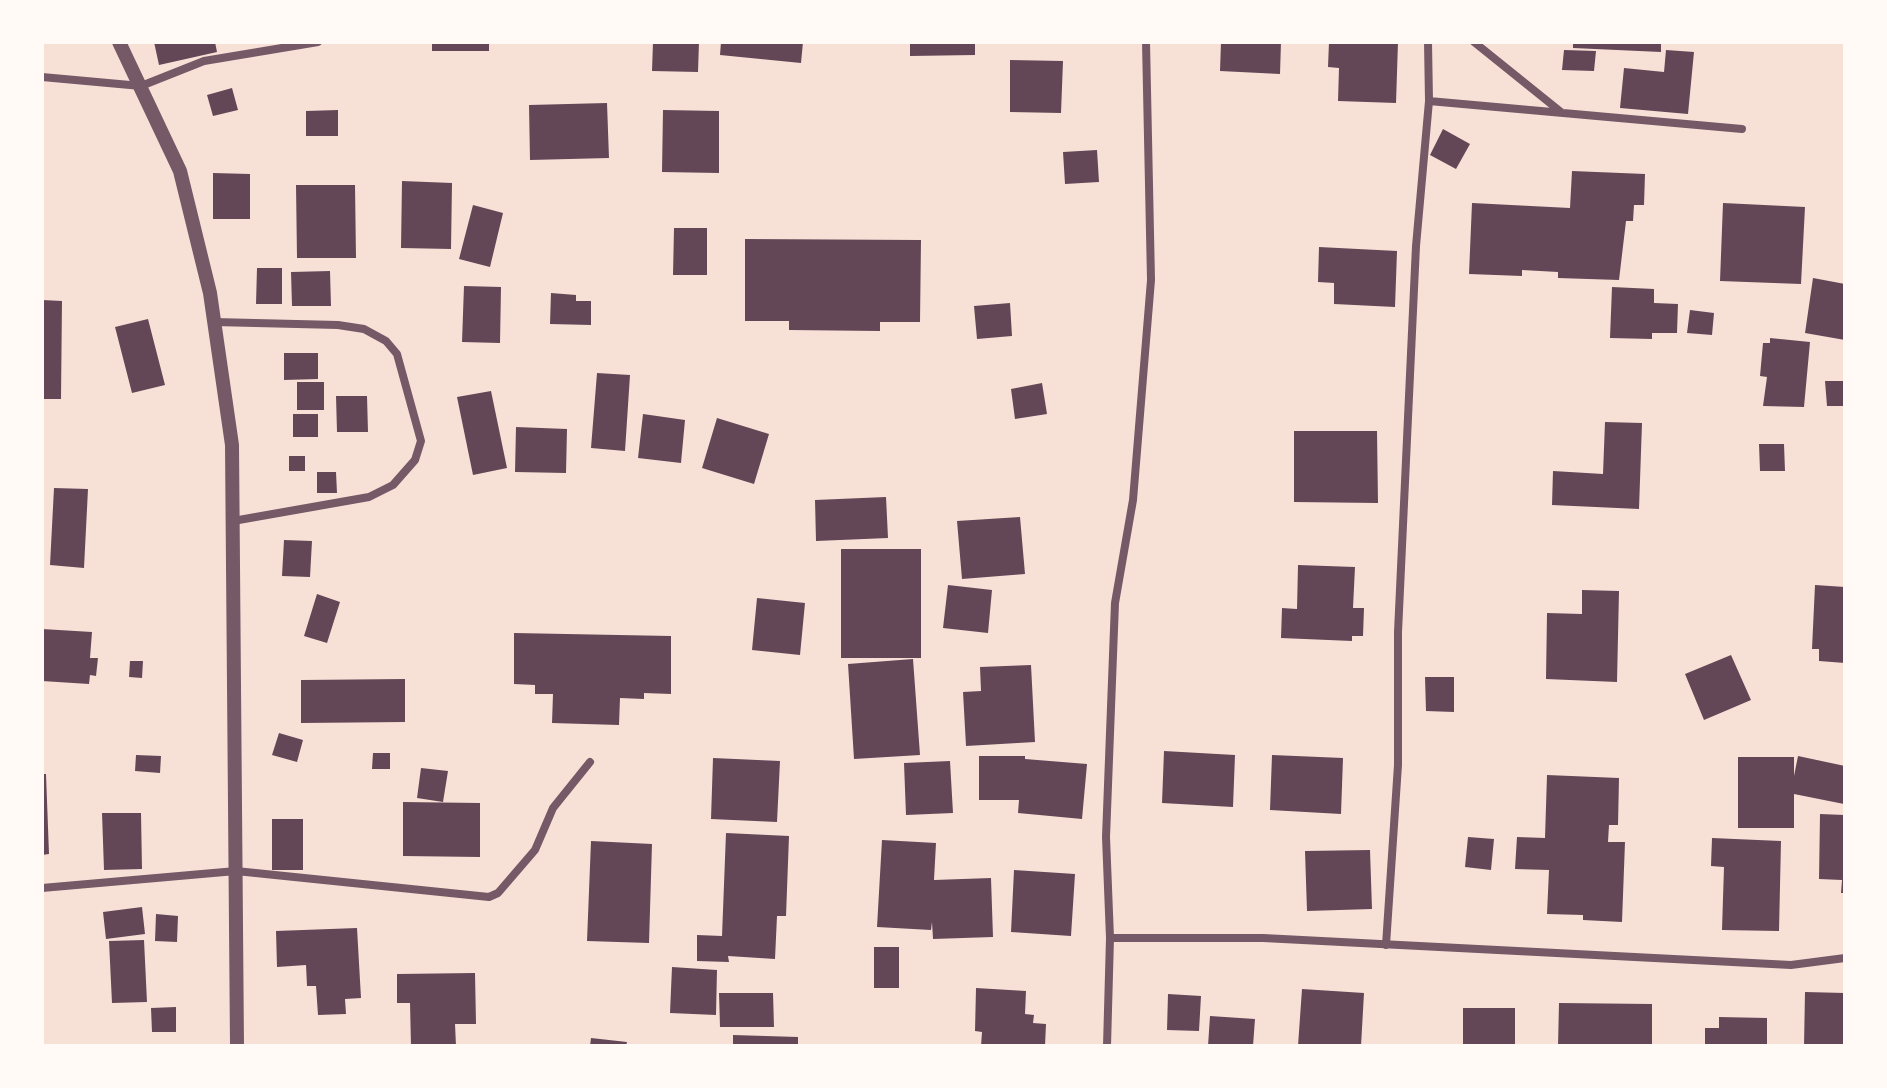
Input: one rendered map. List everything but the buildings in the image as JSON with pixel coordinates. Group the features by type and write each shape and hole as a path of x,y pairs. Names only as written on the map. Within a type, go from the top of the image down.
{"street":[{"path":"119,42 180,171 214,322 232,445 237,1046"},
{"path":"42,77 141,86 204,61 318,42"},
{"path":"1107,1046 1110,938 1106,837 1115,603 1133,500 1151,280 1146,42"},
{"path":"1386,945 1398,765 1398,632 1415,262 1429,101 1428,42"},
{"path":"1474,42 1562,113"},
{"path":"1429,101 1742,129"},
{"path":"214,322 338,325 364,329 386,341 397,354 421,441 415,460 393,485 369,497 233,521"},
{"path":"42,888 236,871 489,897 498,893 535,850 553,808 590,762"},
{"path":"1110,938 1263,938 1791,965 1845,958"}]}
